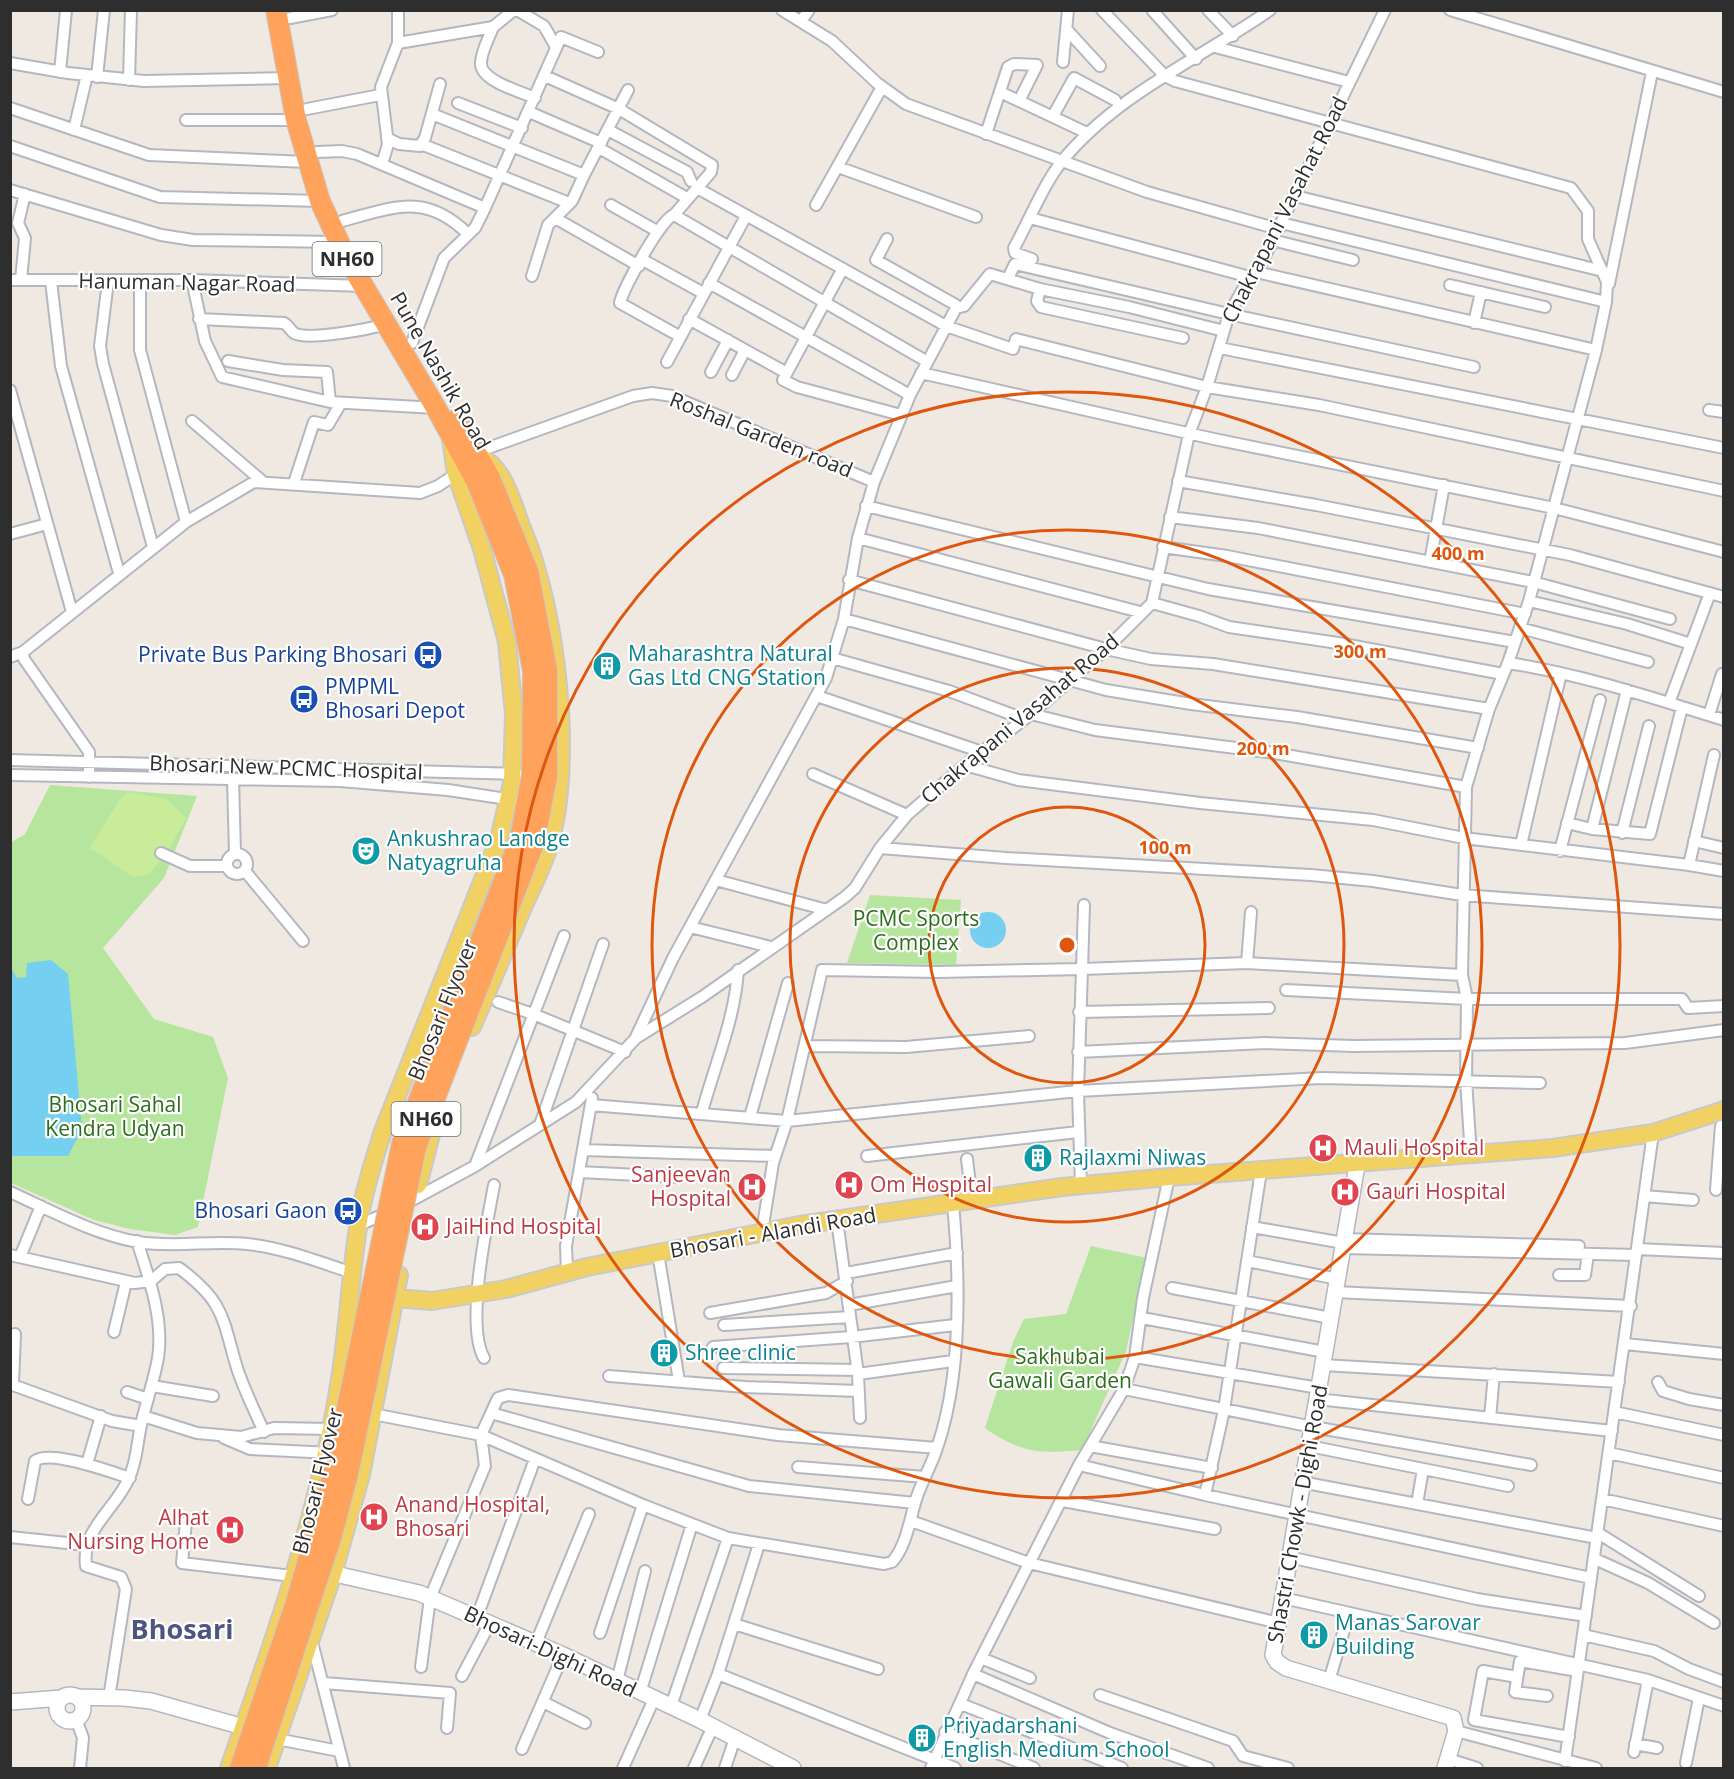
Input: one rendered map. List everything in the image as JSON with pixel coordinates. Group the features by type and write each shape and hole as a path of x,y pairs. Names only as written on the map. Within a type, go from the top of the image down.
{"highway":[{"name":"Pune Nashik Road","path":"285,13 289,78 302,114"},
{"name":"Pune Nashik Road","path":"285,13 320,201 338,242 363,286 451,435 483,481"},
{"name":"Pune Nashik Road","path":"312,157 342,221 478,454 483,481"},
{"name":"Bhosari Flyover","path":"240,1768 296,1602 331,1481 402,1143 520,840 532,775 533,671 514,575 483,481"},
{"name":"Bhosari Flyover","path":"256,1768 332,1536 348,1474 416,1147 534,843 543,799 546,776 547,670 528,571 483,481"}],"main road":[{"path":"230,1768 294,1570 326,1453 339,1385 359,1225 368,1178 383,1131 499,839 508,800 512,774 514,714 507,642 482,549 456,474 451,435"},
{"path":"267,1768 333,1574 365,1455 426,1149 440,1106 492,999 549,848 559,807 561,777 556,669 538,568 500,475 489,461 478,454"},
{"path":"444,979 492,999"},
{"name":"Bhosari - Alandi Road","path":"395,1298 432,1301 762,1232 953,1203 1169,1177 1357,1165 1553,1148 1653,1133 1693,1120 1723,1121"}],"street":[{"path":"60,72 66,10"},
{"path":"74,130 92,76 104,10"},
{"path":"129,80 131,10"},
{"path":"285,13 332,10"},
{"path":"382,164 387,138 380,95 387,69 398,43 398,10"},
{"path":"398,43 493,27 516,10 544,26 556,47"},
{"path":"782,10 832,41 882,87 906,104 1061,162 1157,196 1606,302"},
{"path":"801,21 809,10"},
{"path":"1063,63 1068,10"},
{"path":"1102,10 1165,76 1189,86 1571,188 1588,211 1588,239 1607,282 1606,302"},
{"path":"1152,10 1196,59"},
{"path":"1208,10 1233,36"},
{"path":"1032,259 1015,253 1014,248 1061,162 1088,133 1165,76 1233,36 1270,10"},
{"name":"Chakrapani Vasahat Road","path":"359,1225 414,1200 475,1166 576,1102 636,1038 702,997 855,888 880,848 907,815 1106,649 1140,612 1152,603 1189,434 1220,348 1229,314 1295,196 1348,82 1385,10"},
{"path":"1449,10 1724,92"},
{"path":"493,27 481,61 483,72 492,80 535,98"},
{"path":"1067,30 1100,66"},
{"path":"412,343 444,258 475,228 514,146 561,36 598,52"},
{"path":"1215,47 1348,82"},
{"path":"10,63 60,72 129,80 289,78"},
{"path":"986,134 1011,65 1037,65 1019,100"},
{"path":"1471,1156 1466,1080 1467,999 1462,975 1462,896 1467,787 1489,709 1525,614 1596,350 1652,72"},
{"path":"545,76 618,109 712,165 711,172 694,184 674,215 666,219 657,231 620,303 679,336"},
{"path":"1053,116 1074,78 1115,100"},
{"path":"421,144 440,84"},
{"path":"816,205 882,87"},
{"path":"531,276 545,230 569,204 628,90"},
{"path":"1000,92 1088,133"},
{"path":"186,120 302,114 380,95"},
{"path":"458,103 522,128"},
{"path":"10,108 148,155 312,157 351,152 485,208"},
{"path":"529,112 600,145 687,198"},
{"path":"432,114 585,175"},
{"path":"608,130 687,172 694,184 746,216 946,326 1013,348 1016,339 1207,387 1319,405 1724,491"},
{"path":"387,138 399,144 421,144 569,204"},
{"path":"10,146 160,197 320,201"},
{"path":"837,167 976,217"},
{"path":"10,190 161,236 193,240 338,242"},
{"path":"16,280 26,238 18,223 25,194"},
{"path":"1295,196 1603,271"},
{"path":"611,205 657,231"},
{"path":"342,221 404,206 427,206 454,220 468,234"},
{"path":"674,215 727,248 926,361"},
{"path":"667,362 679,336 746,216"},
{"path":"555,218 641,263 706,288 910,395"},
{"path":"1030,218 1253,274 1596,350"},
{"path":"886,238 876,260 957,305 956,308"},
{"path":"1272,240 1353,260"},
{"path":"1008,278 1015,264 1229,314 1474,367"},
{"path":"842,270 785,372 783,380 797,387 901,416"},
{"path":"636,1038 649,1005 690,927 817,696 844,619 858,538 874,482 926,361 956,308 964,306 990,274 1040,289 1129,307 1224,331"},
{"name":"Hanuman Nagar Road","path":"16,280 192,280 363,286"},
{"path":"140,280 140,350 186,522"},
{"path":"192,280 199,319 222,377 335,402 436,408"},
{"path":"51,281 62,366 119,573"},
{"path":"108,281 100,346 103,364 153,547"},
{"path":"1450,285 1545,307"},
{"path":"1040,289 1037,301 1041,307 1183,338"},
{"path":"1474,323 1481,292"},
{"path":"199,319 284,323 293,332 303,335 363,331 386,324"},
{"path":"689,319 785,372"},
{"path":"711,372 728,340"},
{"path":"1220,348 1724,448"},
{"path":"732,375 745,350"},
{"path":"228,361 283,370 327,372 335,402 328,425 314,422 294,483"},
{"path":"921,373 1189,434 1554,508 1724,552"},
{"path":"10,390 72,612"},
{"name":"Roshal Garden road","path":"478,454 633,396 652,393 672,396 874,482"},
{"path":"1709,410 1724,412"},
{"path":"192,421 262,481"},
{"path":"10,657 23,652 119,573 186,522 254,482 420,493 438,486 456,474"},
{"path":"1178,481 1570,555 1724,597"},
{"path":"1430,562 1444,485"},
{"path":"866,506 1208,589 1515,642"},
{"path":"1170,517 1258,528 1533,582 1670,619"},
{"path":"10,534 47,524"},
{"path":"858,538 1140,612"},
{"path":"1163,547 1282,566 1525,614"},
{"path":"849,580 1151,659 1213,664 1489,709"},
{"path":"1669,703 1710,592"},
{"path":"1528,601 1581,612 1691,644"},
{"path":"1152,603 1229,627 1338,643 1503,674"},
{"path":"844,619 1068,681 1191,704 1297,717 1478,748"},
{"path":"1520,628 1648,662"},
{"path":"23,652 24,659 89,752 89,777"},
{"path":"832,658 1028,716 1095,730 1275,753 1467,787"},
{"path":"1508,663 1561,673 1627,690 1724,720"},
{"path":"1708,715 1723,672"},
{"path":"1521,845 1561,673"},
{"path":"1593,829 1627,690"},
{"path":"817,696 982,752"},
{"path":"1560,851 1600,700"},
{"path":"1567,823 1622,833 1647,835 1651,833 1682,707"},
{"path":"1622,833 1649,726"},
{"path":"1689,865 1714,755"},
{"name":"Bhosari New PCMC Hospital","path":"10,760 561,777"},
{"path":"965,765 1018,780 1200,803 1373,820 1464,838 1723,869"},
{"path":"813,774 907,815"},
{"name":"Bhosari New PCMC Hospital","path":"10,775 340,781 464,792 559,807"},
{"path":"10,785 25,776"},
{"path":"233,779 235,853"},
{"path":"1694,841 1724,848"},
{"path":"880,848 1311,875 1373,881 1462,896 1724,914"},
{"path":"161,853 190,866 227,866"},
{"path":"235,853 228,858 229,871 237,874 245,871"},
{"path":"235,853 245,857 245,871 303,941"},
{"path":"716,880 826,909"},
{"path":"1081,1186 1078,1052 1084,905"},
{"path":"1247,963 1251,912"},
{"path":"690,927 771,947"},
{"path":"475,1166 564,936"},
{"path":"540,1125 603,944"},
{"path":"762,1232 775,1156 787,1121 806,1046 822,970 938,972 1247,963 1462,975"},
{"path":"702,1112 729,1026 736,996 738,970"},
{"path":"750,1117 788,983"},
{"path":"1286,990 1467,999 1682,999 1688,1008 1724,1006"},
{"path":"492,999 625,1052"},
{"path":"1080,1012 1269,1008"},
{"path":"1078,1052 1254,1043 1466,1045 1625,1043 1724,1030"},
{"path":"806,1046 906,1047 1029,1036"},
{"path":"591,1104 787,1121 1078,1091 1215,1086 1321,1078 1540,1083"},
{"path":"567,1272 566,1246 596,1082"},
{"path":"1716,1190 1723,1121"},
{"path":"867,1156 1078,1132"},
{"path":"1565,1761 1631,1306 1636,1252 1653,1133"},
{"path":"583,1150 775,1156"},
{"path":"967,1159 972,1201"},
{"name":"Shastri Chowk - Dighi Road","path":"1357,1165 1313,1427 1295,1516 1273,1655 1277,1662 1286,1668 1446,1714 1453,1718 1456,1731"},
{"path":"1205,1495 1224,1410 1261,1171"},
{"path":"579,1172 678,1178"},
{"path":"932,1765 945,1732 1029,1563 1079,1466 1124,1389 1135,1357 1143,1298 1169,1177"},
{"path":"484,1358 477,1347 477,1293 494,1185"},
{"path":"10,1192 92,1229 138,1241 177,1246 249,1244 299,1255 353,1273"},
{"path":"1644,1196 1693,1200"},
{"path":"373,1414 481,1435 728,1538 884,1564 892,1562 911,1521 915,1503 937,1448 948,1407 957,1286 953,1203"},
{"path":"41,1206 15,1256 126,1282 151,1281 165,1269 179,1268 204,1289 221,1311 237,1369 264,1432"},
{"path":"837,1220 858,1372 860,1418"},
{"path":"1252,1227 1344,1243 1588,1254 1724,1253"},
{"path":"109,1698 126,1589 121,1577 86,1566 86,1545 94,1529 119,1497 129,1478 152,1386 159,1340 151,1281 138,1241"},
{"path":"1344,1243 1606,1247"},
{"path":"177,1246 179,1268"},
{"path":"658,1253 679,1381"},
{"path":"710,1312 826,1293 846,1277 957,1253"},
{"path":"1559,1275 1585,1275 1588,1254"},
{"path":"1247,1261 1336,1286 1631,1306"},
{"path":"114,1332 126,1282"},
{"path":"849,1305 957,1286"},
{"path":"1172,1288 1331,1318"},
{"path":"724,1325 850,1317"},
{"path":"1142,1318 1324,1359 1619,1382"},
{"path":"713,1347 852,1337 955,1325"},
{"path":"15,1334 12,1384 101,1416 142,1421 198,1433 241,1437 274,1428 331,1429"},
{"path":"1625,1344 1724,1354"},
{"path":"1135,1357 1229,1371 1318,1393 1490,1418 1612,1431"},
{"path":"723,1368 858,1372 953,1361"},
{"path":"1490,1418 1494,1374"},
{"path":"609,1376 745,1387 858,1391"},
{"path":"1658,1382 1663,1392 1724,1405"},
{"path":"152,1386 213,1396"},
{"path":"1124,1389 1313,1427 1531,1465"},
{"path":"127,1392 148,1399"},
{"path":"421,1667 429,1598 485,1466 481,1435 498,1398 508,1395 778,1435 937,1448"},
{"path":"1614,1412 1724,1435"},
{"path":"491,1413 749,1486 915,1503"},
{"path":"87,1464 101,1416"},
{"path":"220,1435 227,1441 250,1449 365,1455"},
{"path":"1090,1446 1212,1468"},
{"path":"1309,1446 1508,1486"},
{"path":"1609,1453 1724,1478"},
{"path":"28,1499 33,1467 38,1458 87,1464 129,1478"},
{"path":"462,1676 483,1620 535,1459"},
{"path":"1079,1466 1295,1516 1591,1578"},
{"path":"798,1467 925,1477"},
{"path":"1417,1504 1423,1469"},
{"path":"1301,1482 1597,1535 1699,1596"},
{"path":"1602,1498 1724,1526"},
{"path":"1062,1501 1215,1529"},
{"path":"600,1633 643,1504"},
{"path":"536,1643 589,1514"},
{"path":"911,1521 1029,1563 1279,1623"},
{"path":"186,1522 182,1563 294,1570"},
{"path":"623,1768 647,1696 692,1524"},
{"path":"10,1537 86,1545"},
{"path":"671,1706 728,1538"},
{"path":"694,1768 718,1674 759,1544"},
{"path":"1289,1557 1477,1599 1586,1616"},
{"path":"1595,1559 1648,1583 1714,1623"},
{"name":"Bhosari-Dighi Road","path":"294,1570 333,1574 419,1593 563,1655 706,1723 793,1768"},
{"path":"616,1681 645,1571"},
{"path":"1283,1598 1578,1668"},
{"path":"1329,1681 1349,1613"},
{"path":"734,1624 878,1669"},
{"path":"1583,1635 1654,1651 1689,1669 1724,1682"},
{"path":"311,1638 344,1768"},
{"path":"522,1749 563,1655"},
{"path":"981,1658 1030,1678"},
{"path":"1547,1696 1515,1692 1520,1661 1648,1680 1700,1698 1723,1703"},
{"path":"1518,1677 1483,1671 1474,1720 1569,1737"},
{"path":"718,1674 932,1765 955,1768"},
{"path":"973,1674 1110,1733 1208,1768"},
{"path":"1648,1680 1635,1748 1657,1748"},
{"path":"324,1683 450,1693 447,1728"},
{"path":"1100,1695 1233,1741 1244,1756 1288,1768"},
{"path":"70,1698 83,1709 76,1719 66,1720 60,1715 58,1704 70,1698"},
{"path":"10,1702 70,1698 151,1701 244,1726 277,1739 339,1751"},
{"path":"1686,1763 1700,1698"},
{"path":"543,1702 585,1723"},
{"path":"960,1704 1122,1768"},
{"path":"76,1719 83,1738 80,1768"},
{"path":"1477,1768 1446,1764 1456,1731 1596,1768"},
{"path":"945,1732 1034,1768"},
{"path":"724,1768 735,1738"}],"green space":[{"name":"Bhosari Sahal Kendra Udyan","path":"50,785 197,796 164,878 103,948 154,1019 213,1037 228,1078 198,1227 175,1235 130,1229 94,1220 11,1183 10,843 25,834"},
{"path":"128,792 167,799 186,818 171,846 150,874 133,877 90,848 120,799"},
{"name":"PCMC Sports Complex","path":"870,895 961,900 956,965 847,963"},
{"name":"Sakhubai Gawali Garden","path":"1091,1246 1147,1258 1126,1351 1082,1450 1054,1452 1031,1450 1009,1443 985,1428 1013,1342 1024,1319 1066,1314"}],"water":[{"path":"988,912 1001,917 1006,930 1001,943 988,948 975,943 970,930 975,917"},
{"path":"51,960 68,974 82,1129 68,1156 11,1156 11,968 17,978 26,977 27,963"}],"place":[{"name":"Private Bus Parking Bhosari","path":"428,655"},
{"name":"Maharashtra Natural Gas Ltd CNG Station","path":"607,666"},
{"name":"PMPML Bhosari Depot","path":"304,699"},
{"name":"Ankushrao Landge Natyagruha","path":"366,851"},
{"name":"Mauli Hospital","path":"1323,1148"},
{"name":"Rajlaxmi Niwas","path":"1038,1158"},
{"name":"Om Hospital","path":"849,1185"},
{"name":"Sanjeevan Hospital","path":"752,1187"},
{"name":"Gauri Hospital","path":"1345,1192"},
{"name":"Bhosari Gaon","path":"348,1211"},
{"name":"JaiHind Hospital","path":"425,1227"},
{"name":"Shree clinic","path":"664,1353"},
{"name":"Anand Hospital, Bhosari","path":"374,1517"},
{"name":"Alhat Nursing Home","path":"230,1530"},
{"name":"Manas Sarovar Building","path":"1314,1635"},
{"name":"Priyadarshani English Medium School","path":"922,1738"}],"district":[{"name":"Bhosari","path":"182,1630"}]}
